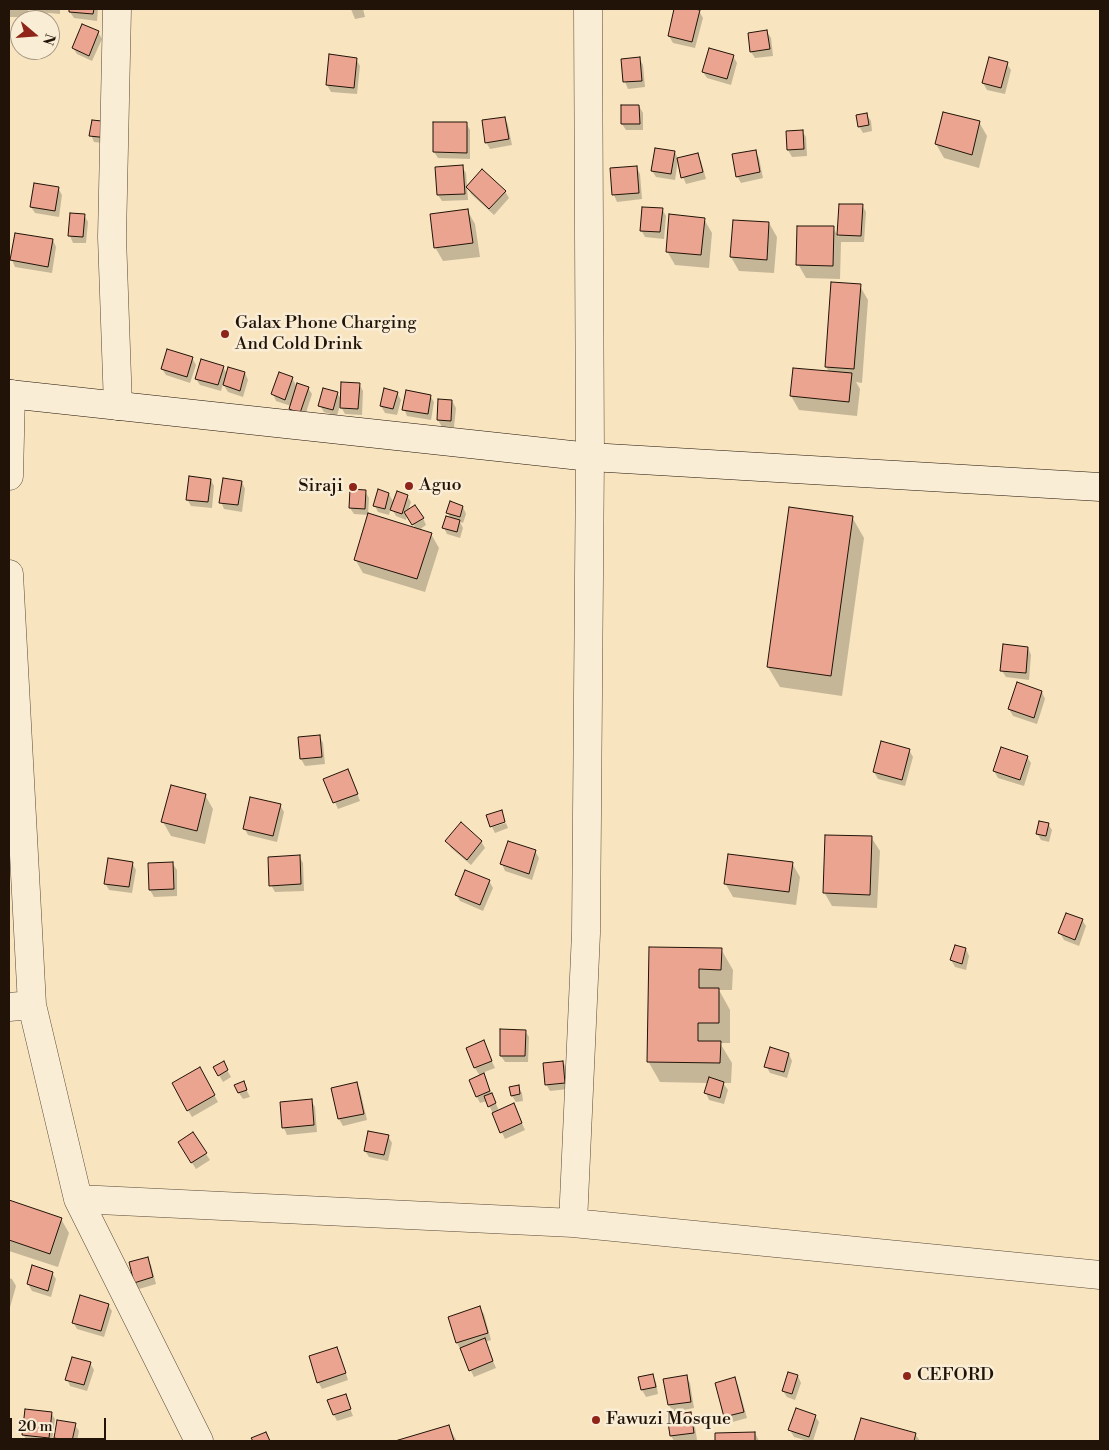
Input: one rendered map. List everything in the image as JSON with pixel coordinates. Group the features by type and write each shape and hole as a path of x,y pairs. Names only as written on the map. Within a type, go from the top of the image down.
{"street":[{"path":"117,9 112,237 118,406"},
{"path":"572,1223 586,934 590,457 588,9"},
{"path":"9,476 10,394 590,457 1100,487"},
{"path":"9,574 21,1006 78,1198 199,1441"},
{"path":"78,1198 572,1223 1100,1274"}],"building":[{"path":"69,9 94,9 93,14 69,12"},
{"path":"674,9 700,10 692,42 668,36"},
{"path":"82,24 99,31 89,56 72,48"},
{"path":"767,30 770,49 750,52 748,33"},
{"path":"709,48 734,55 727,79 702,72"},
{"path":"329,54 357,58 354,88 326,85"},
{"path":"640,57 642,81 623,82 621,59"},
{"path":"989,57 1008,62 1001,88 982,83"},
{"path":"621,105 639,105 640,124 621,124"},
{"path":"943,112 980,121 972,155 935,144"},
{"path":"867,113 869,125 858,127 856,115"},
{"path":"505,117 509,139 485,143 482,120"},
{"path":"92,120 111,122 109,138 89,136"},
{"path":"433,122 467,122 467,153 433,152"},
{"path":"803,130 804,149 787,150 786,131"},
{"path":"655,148 675,151 671,174 651,171"},
{"path":"756,150 760,172 736,177 732,154"},
{"path":"698,153 703,172 681,178 677,158"},
{"path":"463,165 465,194 437,195 435,167"},
{"path":"637,166 639,193 612,195 610,168"},
{"path":"482,169 506,191 489,209 466,187"},
{"path":"34,183 59,187 55,211 30,207"},
{"path":"839,204 863,204 861,236 837,235"},
{"path":"642,207 663,208 660,232 640,231"},
{"path":"468,209 473,243 434,248 430,214"},
{"path":"70,213 85,214 83,237 68,236"},
{"path":"669,214 705,218 701,255 666,252"},
{"path":"733,220 769,222 767,260 730,257"},
{"path":"797,226 834,226 833,266 796,265"},
{"path":"15,233 53,239 48,267 10,260"},
{"path":"831,282 861,284 854,369 825,367"},
{"path":"167,349 193,357 187,377 161,369"},
{"path":"201,359 224,366 218,385 195,379"},
{"path":"228,367 245,372 240,391 223,385"},
{"path":"793,368 852,373 849,402 790,396"},
{"path":"279,372 293,377 285,400 271,394"},
{"path":"341,382 360,383 358,409 340,408"},
{"path":"297,383 309,387 300,413 289,409"},
{"path":"323,388 338,392 333,410 318,406"},
{"path":"384,388 398,392 393,409 380,406"},
{"path":"406,390 431,395 428,414 402,410"},
{"path":"438,399 452,400 451,421 437,420"},
{"path":"189,476 211,479 208,502 186,500"},
{"path":"223,478 242,481 238,505 219,503"},
{"path":"350,489 366,490 365,509 349,508"},
{"path":"378,489 389,493 385,509 373,506"},
{"path":"397,491 408,495 402,514 390,510"},
{"path":"450,501 463,506 460,517 446,513"},
{"path":"415,505 424,518 412,525 404,512"},
{"path":"789,507 853,516 831,676 767,667"},
{"path":"368,513 432,533 417,579 354,560"},
{"path":"446,516 460,520 457,532 442,528"},
{"path":"1003,644 1028,647 1026,673 1000,671"},
{"path":"1017,682 1042,691 1034,718 1008,709"},
{"path":"320,735 322,757 300,759 298,737"},
{"path":"881,741 910,749 902,780 873,772"},
{"path":"1001,747 1028,756 1020,780 993,771"},
{"path":"348,769 358,794 333,803 323,779"},
{"path":"171,785 206,794 197,831 161,822"},
{"path":"250,797 281,804 273,836 243,829"},
{"path":"502,810 505,822 490,827 486,815"},
{"path":"1039,821 1049,823 1046,836 1036,834"},
{"path":"461,822 482,841 467,860 445,841"},
{"path":"825,835 872,836 870,895 823,893"},
{"path":"508,841 536,850 529,874 500,864"},
{"path":"728,854 793,862 789,892 724,884"},
{"path":"300,855 301,884 269,886 268,857"},
{"path":"108,858 133,862 129,887 104,884"},
{"path":"173,862 174,889 149,890 148,863"},
{"path":"465,870 490,880 480,905 455,895"},
{"path":"1066,913 1083,919 1075,940 1058,933"},
{"path":"955,945 966,948 962,964 950,960"},
{"path":"649,947 722,948 721,970 699,969 699,988 719,988 719,1023 698,1023 698,1041 721,1041 720,1063 647,1062"},
{"path":"500,1029 526,1030 525,1056 500,1056"},
{"path":"484,1040 492,1061 474,1068 466,1048"},
{"path":"770,1047 789,1053 784,1072 764,1067"},
{"path":"224,1061 228,1070 218,1076 213,1067"},
{"path":"563,1061 565,1083 545,1085 543,1063"},
{"path":"200,1067 215,1095 187,1111 172,1083"},
{"path":"484,1073 490,1091 476,1097 469,1080"},
{"path":"709,1077 724,1082 720,1098 704,1093"},
{"path":"244,1081 247,1090 238,1093 234,1085"},
{"path":"357,1082 364,1114 338,1119 331,1088"},
{"path":"519,1085 520,1094 511,1096 509,1087"},
{"path":"492,1093 496,1103 488,1107 484,1096"},
{"path":"312,1099 314,1125 282,1128 280,1102"},
{"path":"514,1103 522,1123 500,1133 492,1113"},
{"path":"368,1131 389,1135 384,1155 364,1151"},
{"path":"193,1132 207,1153 191,1163 178,1142"},
{"path":"9,1200 62,1218 50,1254 9,1240"},
{"path":"148,1257 153,1277 134,1283 129,1262"},
{"path":"32,1265 53,1272 48,1291 27,1284"},
{"path":"80,1295 109,1304 101,1331 72,1323"},
{"path":"480,1306 488,1333 456,1343 448,1317"},
{"path":"485,1338 493,1361 469,1371 460,1348"},
{"path":"337,1347 346,1373 317,1383 309,1356"},
{"path":"72,1357 91,1362 84,1385 65,1380"},
{"path":"788,1372 798,1375 792,1394 782,1391"},
{"path":"653,1374 656,1387 641,1390 638,1377"},
{"path":"687,1375 691,1402 668,1405 663,1379"},
{"path":"735,1377 744,1412 724,1417 715,1383"},
{"path":"346,1394 351,1409 333,1415 327,1400"},
{"path":"796,1408 816,1415 809,1437 788,1430"},
{"path":"25,1409 52,1412 49,1438 22,1435"},
{"path":"691,1412 694,1433 670,1436 667,1415"},
{"path":"861,1418 916,1433 914,1441 854,1441"},
{"path":"57,1420 76,1423 72,1441 54,1438"},
{"path":"449,1425 454,1441 395,1441"},
{"path":"266,1432 270,1441 253,1441 251,1438"},
{"path":"755,1432 755,1441 715,1441 715,1433"}],"place":[{"name":"Galax Phone Charging And Cold Drink","path":"225,334"},
{"name":"Aguo","path":"409,486"},
{"name":"Siraji","path":"353,487"},
{"name":"CEFORD","path":"907,1376"},
{"name":"Fawuzi Mosque","path":"596,1420"}]}
